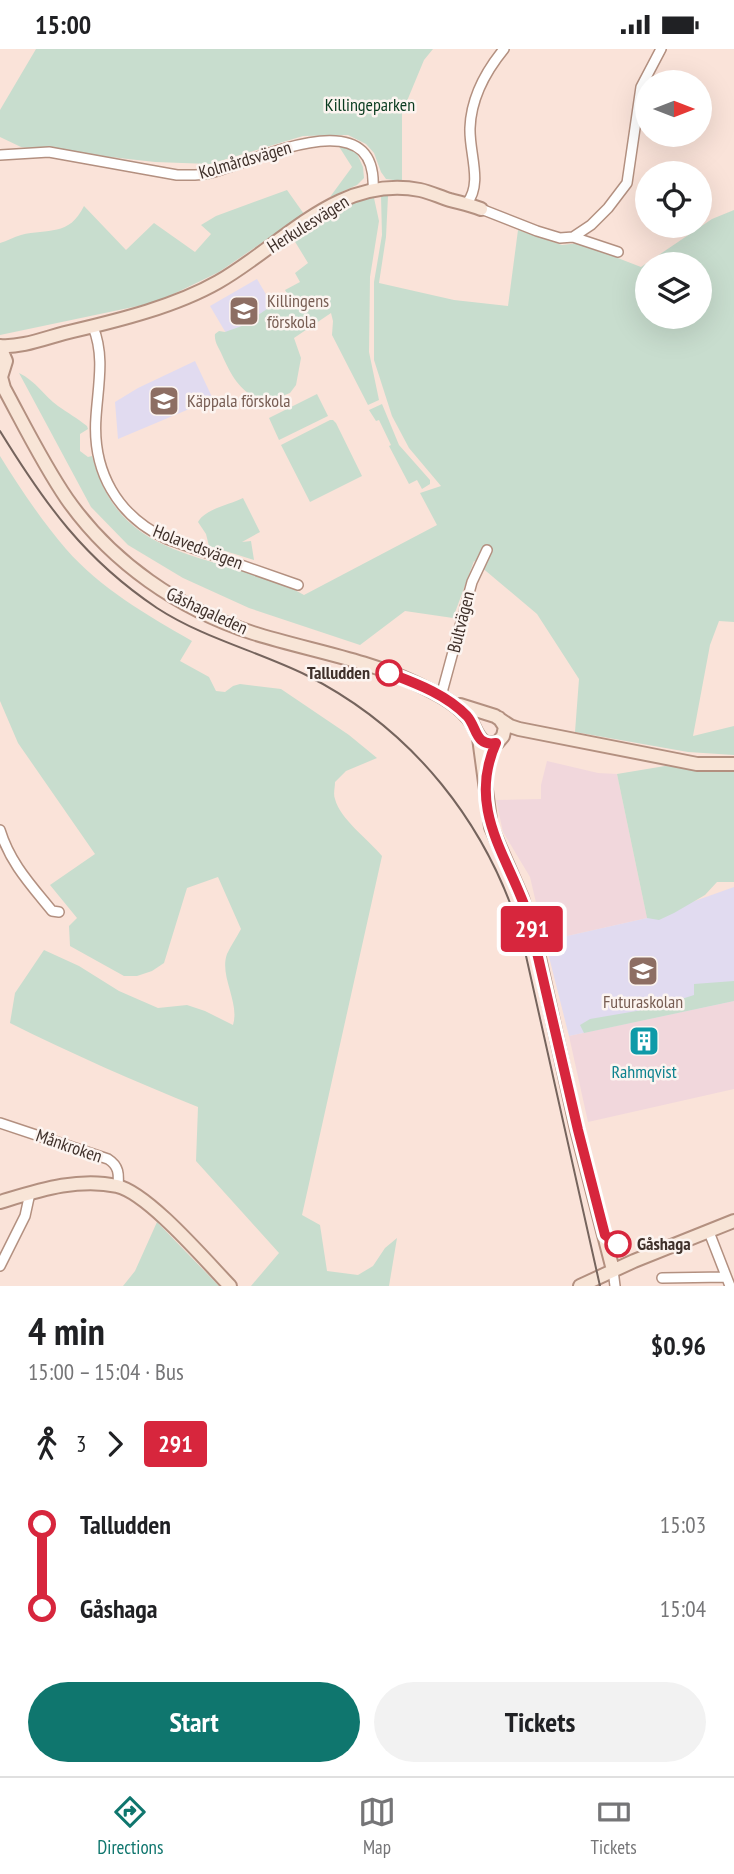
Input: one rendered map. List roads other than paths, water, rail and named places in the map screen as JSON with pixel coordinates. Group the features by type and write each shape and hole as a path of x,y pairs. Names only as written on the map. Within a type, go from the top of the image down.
{"main road":[{"name":"Herkulesvägen","path":"0,346 93,327 192,296 236,271 348,196 389,188 419,190 481,209"},
{"name":"Herkulesvägen","path":"3,369 11,357 46,338"},
{"name":"Gåshagaleden","path":"0,346 5,353 1,377 4,388 66,497 85,523 123,561 163,591 197,610 251,632 389,673 514,728 697,764 734,764"},
{"name":"Gåshagaleden","path":"0,398 27,431"},
{"name":"Gåshagaleden","path":"445,699 467,716 478,736"},
{"path":"485,788 489,759 505,729 493,717 477,723 478,736 485,788 491,827 522,898 536,944 613,1270"},
{"path":"478,736 486,743 534,738 576,741"},
{"path":"0,1202 74,1184 118,1186 145,1200 230,1286"},
{"path":"580,1286 734,1221"}],"street":[{"path":"467,204 474,193 475,182 470,128 474,101 489,67 505,49"},
{"path":"573,237 591,225 628,183 641,87 661,49"},
{"name":"Kolmårdsvägen","path":"0,155 49,152 177,175 199,175 292,146 346,141 360,147 367,155 373,169 373,190"},
{"name":"Herkulesvägen","path":"481,209 537,231 559,237 573,237 618,252"},
{"name":"Holavedsvägen","path":"93,327 101,356 96,423 97,455 114,496 133,518 158,535 298,585"},
{"name":"Bultvägen","path":"445,699 472,582 487,550"},
{"path":"0,830 6,850 15,865 52,911 60,912"},
{"name":"Månkroken","path":"0,1123 108,1159 118,1170 118,1186"},
{"path":"0,1266 24,1216 30,1193"},
{"path":"662,1278 728,1282 709,1232"},
{"path":"613,1270 615,1286"}],"tram line":[{"path":"0,431 50,506 87,550 108,570 175,619 287,666 345,697 380,723 412,752 441,784 467,819 489,856 522,938 600,1286"}],"place":[{"name":"Killingens förskola","path":"244,311"},
{"name":"Käppala förskola","path":"164,401"},
{"name":"Talludden","path":"389,673"},
{"name":"Futuraskolan","path":"643,971"},
{"name":"Rahmqvist","path":"644,1041"},
{"name":"Gåshaga","path":"618,1244"}],"park label":[{"name":"Killingeparken","path":"370,105"}]}
